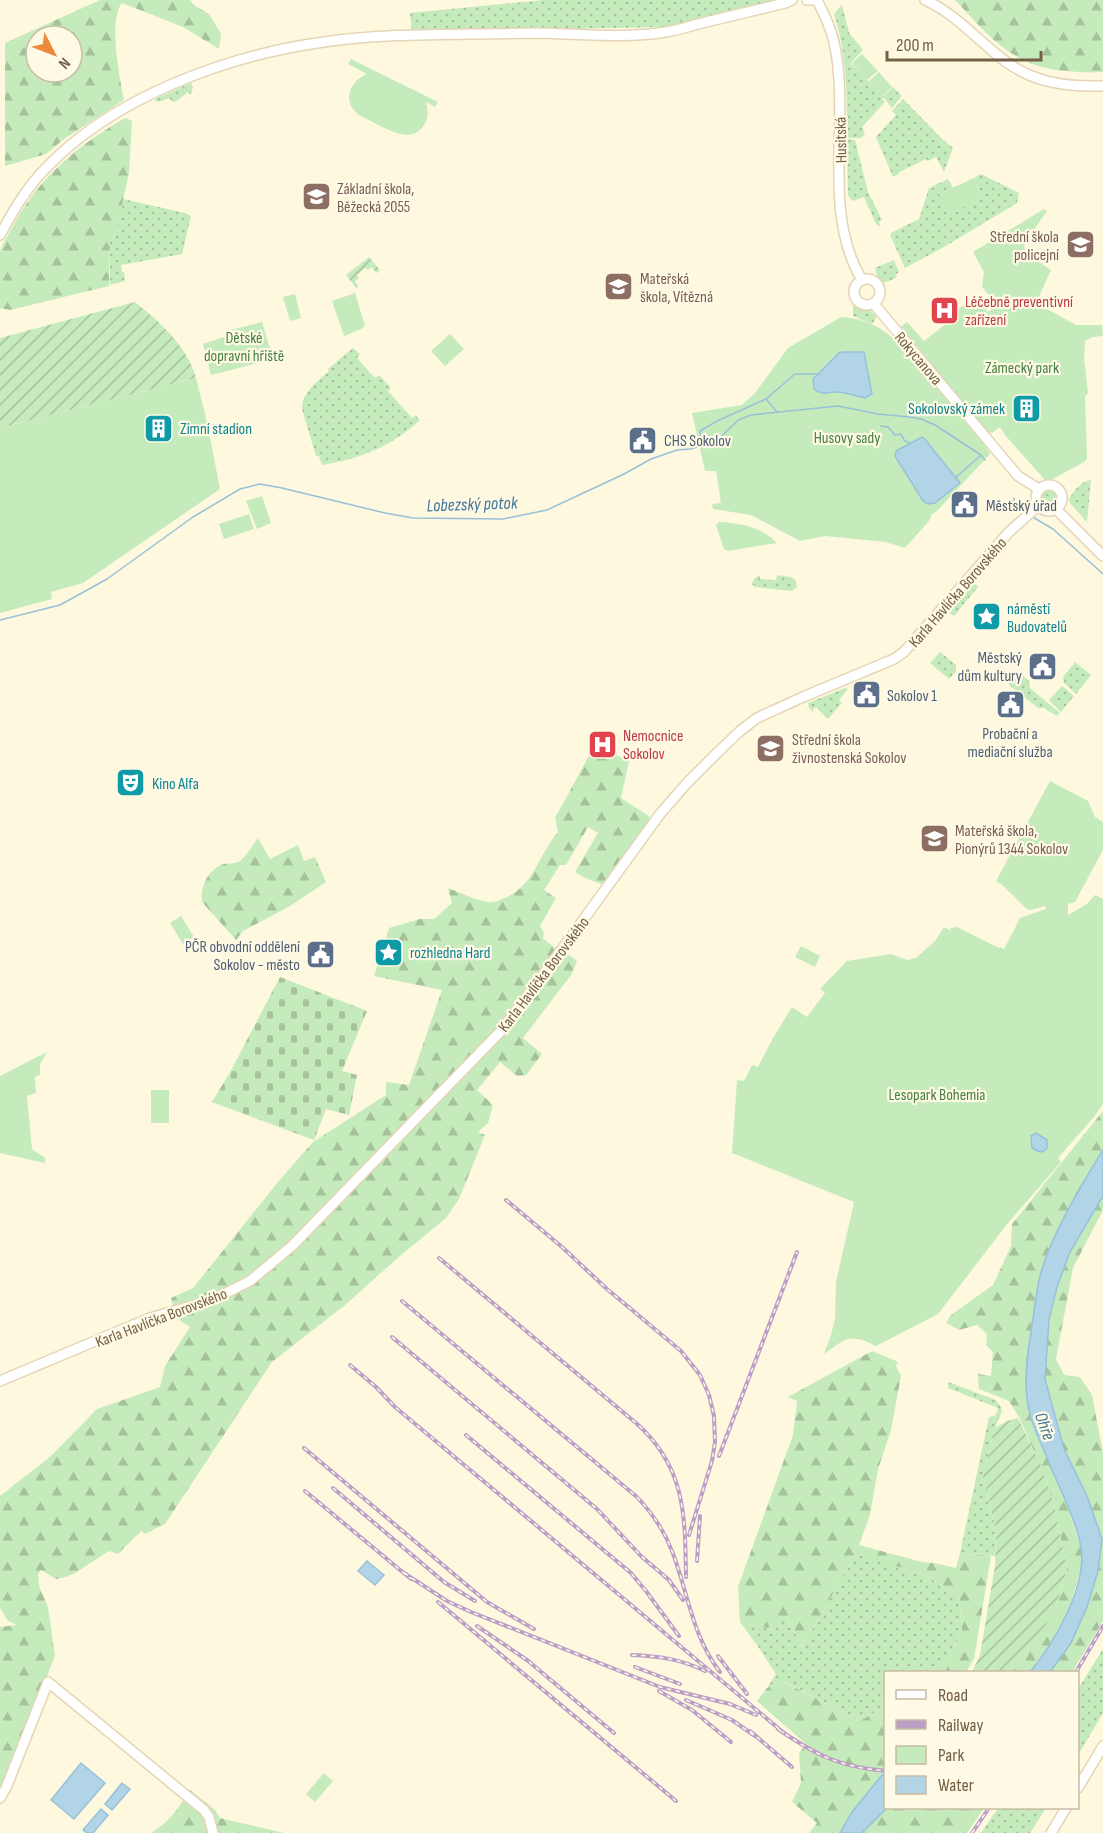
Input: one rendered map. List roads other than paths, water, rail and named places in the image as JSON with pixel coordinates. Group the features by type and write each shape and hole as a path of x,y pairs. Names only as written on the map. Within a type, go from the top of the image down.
{"street":[{"path":"0,235 33,182 59,155 82,136 132,103 196,74 242,59 318,43 396,36 666,32 792,0"},
{"path":"807,0 817,0"},
{"name":"Husitská","path":"817,0 829,25 836,50 839,87 841,208 850,254 862,280"},
{"path":"925,0 957,20 995,54 1025,74 1057,84 1103,86"},
{"name":"Husitská","path":"862,280 872,280 879,286 880,297 874,304 864,305 856,299 855,287 862,280"},
{"name":"Rokycanova","path":"874,304 1011,468 1022,479 1039,489 1051,485 1059,490 1062,499 1056,509"},
{"path":"1039,489 1031,511 1056,509 1103,556"},
{"name":"Karla Havlíčka Borovského","path":"0,1381 150,1318 212,1300 250,1281 292,1246 500,1032 660,814 717,753 757,718 904,652 1009,532 1031,511"},
{"path":"0,1798 48,1682 196,1804 209,1817 213,1833"},
{"path":"1079,1785 1103,1746"},
{"path":"1051,1833 1065,1809"}],"water":[{"path":"864,352 872,394 865,398 839,392 820,393 814,389 813,379 839,353"},
{"path":"922,437 960,483 935,503 928,504 923,501 895,456 896,451"},
{"path":"1036,1133 1047,1140 1047,1148 1043,1152 1032,1148 1031,1136"},
{"name":"Ohře","path":"1103,1150 1103,1196 1070,1252 1057,1287 1049,1319 1045,1379 1064,1449 1087,1496 1102,1539 1098,1571 1087,1607 1071,1643 1051,1671 1031,1671 1049,1646 1067,1614 1079,1580 1082,1563 1081,1548 1075,1527 1030,1415 1026,1380 1029,1344 1043,1264 1075,1196"},
{"path":"367,1561 384,1575 375,1585 358,1571"},
{"path":"81,1763 105,1783 74,1819 51,1800"},
{"path":"884,1774 884,1809 886,1809 862,1833 840,1833 852,1812"},
{"path":"122,1783 130,1789 112,1810 105,1804"},
{"path":"101,1809 108,1815 93,1833 87,1833 83,1830"}],"waterway":[{"path":"766,399 795,374 819,374"},
{"path":"701,445 700,431 766,399 777,412"},
{"name":"Lobezský potok","path":"0,620 60,605 107,579 193,517 240,489 260,484 413,518 503,519 547,510 651,459 718,440 738,420 751,415 838,406 921,419 935,425 981,455 985,460"},
{"path":"881,426 888,427 895,435 901,434 909,443"},
{"path":"955,478 980,456"},
{"name":"Lobezský potok","path":"1014,498 1014,508 1024,513"},
{"name":"Lobezský potok","path":"1031,516 1053,529 1103,574"}],"railway":[{"path":"506,1200 681,1351 700,1375 709,1395 714,1416 715,1442 712,1461 689,1535"},
{"path":"719,1456 797,1252"},
{"path":"439,1258 636,1423 652,1440 665,1457 674,1475 679,1494 685,1533 686,1577"},
{"path":"402,1301 637,1497 657,1522 669,1543 697,1629 720,1672"},
{"path":"392,1337 597,1509 641,1556 669,1580 683,1600"},
{"path":"350,1365 395,1407 784,1733"},
{"path":"466,1435 631,1573 679,1636"},
{"path":"304,1448 487,1602 534,1629"},
{"path":"333,1488 444,1582 475,1601"},
{"path":"305,1491 411,1579"},
{"path":"697,1561 700,1516"},
{"path":"404,1573 447,1601 471,1612 660,1687 730,1704 756,1715"},
{"path":"438,1602 676,1801"},
{"path":"477,1626 527,1660 614,1733"},
{"path":"1077,1671 1103,1626"},
{"path":"632,1655 669,1659 705,1671"},
{"path":"718,1656 747,1694"},
{"path":"635,1667 680,1684"},
{"path":"659,1691 692,1710 731,1742"},
{"path":"686,1700 732,1720 755,1736"},
{"path":"778,1729 816,1753 841,1763 884,1771"},
{"path":"750,1731 792,1767"},
{"path":"972,1833 988,1809"}],"place":[{"name":"Základní škola, Běžecká 2055","path":"316,197"},
{"name":"Střední škola policejní","path":"1080,245"},
{"name":"Mateřská škola, Vítězná","path":"619,287"},
{"name":"Léčebně preventivní zařízení","path":"944,310"},
{"name":"Sokolovský zámek","path":"1026,408"},
{"name":"Zimní stadion","path":"159,428"},
{"name":"CHS Sokolov","path":"643,440"},
{"name":"Městský úřad","path":"965,505"},
{"name":"náměstí Budovatelů","path":"986,617"},
{"name":"Městský dům kultury","path":"1043,666"},
{"name":"Sokolov 1","path":"866,695"},
{"name":"Probační a mediační služba","path":"1010,705"},
{"name":"Nemocnice Sokolov","path":"602,744"},
{"name":"Střední škola živnostenská Sokolov","path":"771,748"},
{"name":"Kino Alfa","path":"131,783"},
{"name":"Mateřská škola, Pionýrů 1344 Sokolov","path":"934,839"},
{"name":"rozhledna Hard","path":"389,952"},
{"name":"PČR obvodní oddělení Sokolov - město","path":"321,955"}],"park label":[{"name":"Dětské dopravní hřiště","path":"244,346"},
{"name":"Zámecký park","path":"1022,367"},
{"name":"Husovy sady","path":"847,437"},
{"name":"Lesopark Bohemia","path":"937,1094"}]}
